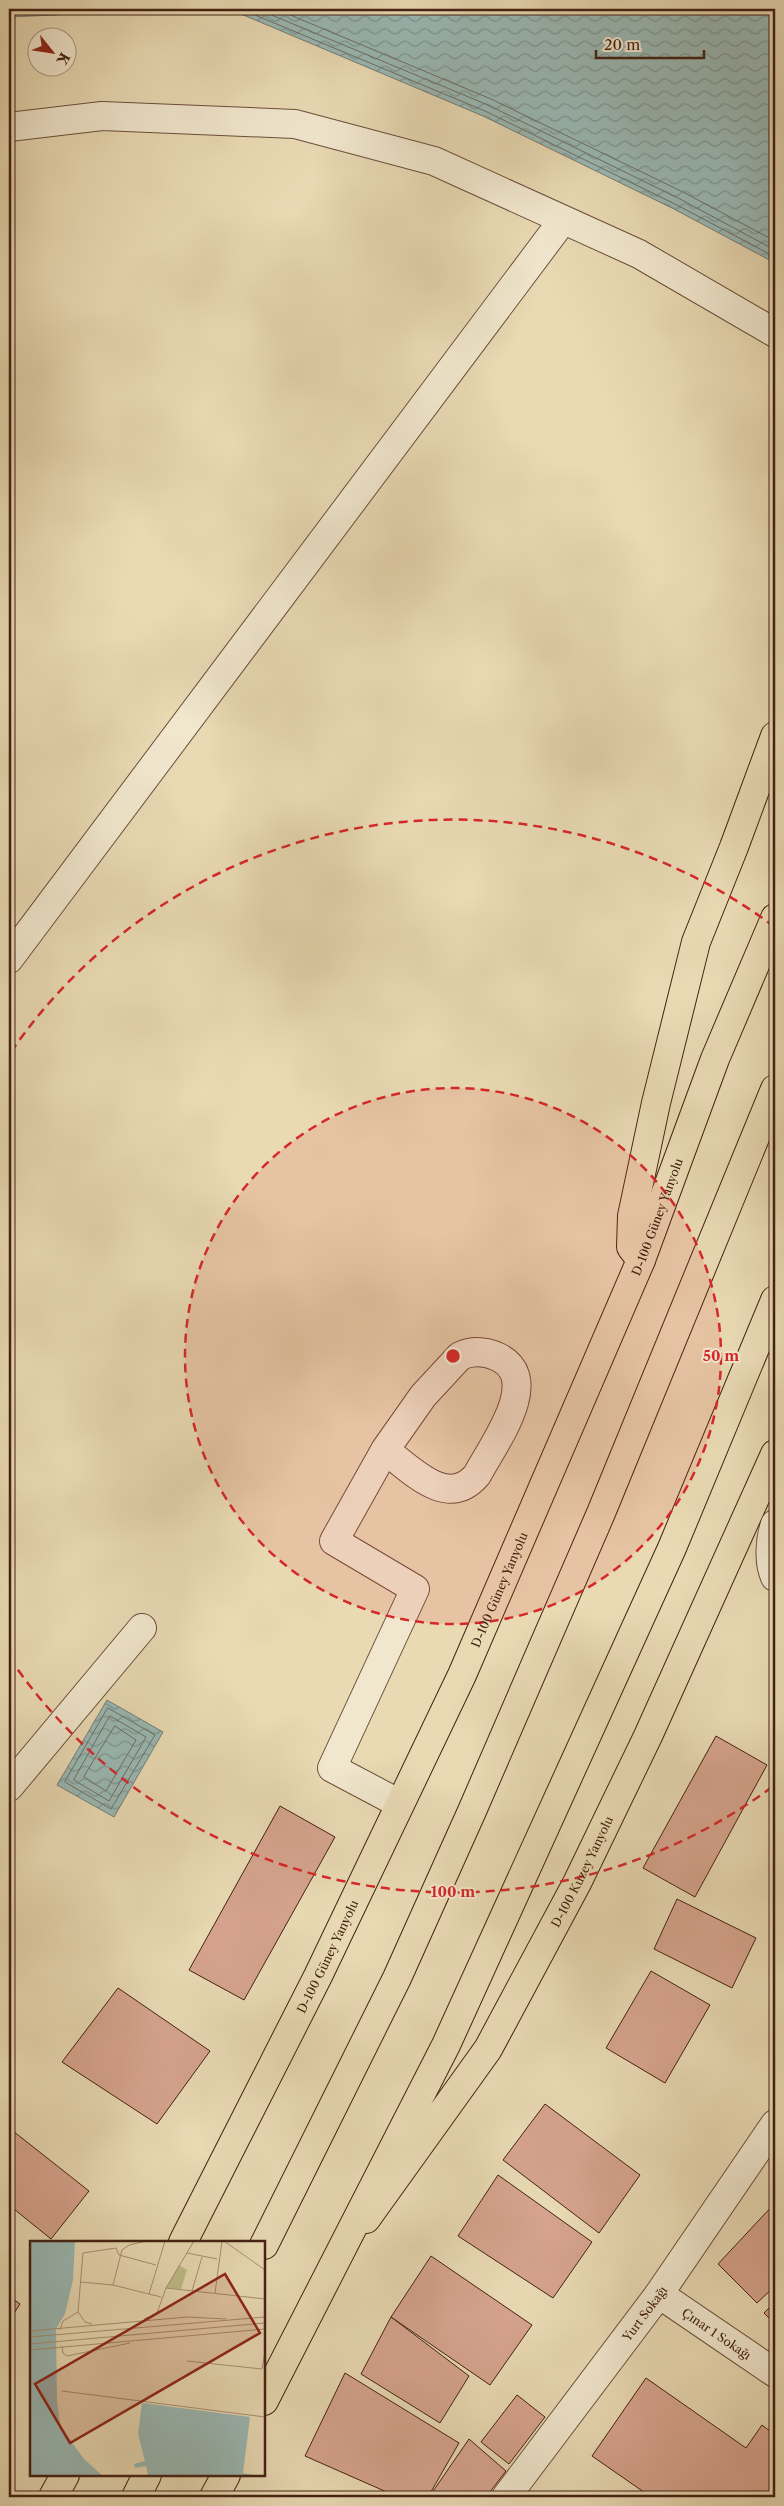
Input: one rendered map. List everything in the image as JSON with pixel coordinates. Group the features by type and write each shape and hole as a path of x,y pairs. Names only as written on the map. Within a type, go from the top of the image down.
{"main road":[{"path":"641,1260 631,1247 632,1216 656,1103 696,942 775,736"},
{"name":"D-100 Güney Yanyolu","path":"184,2241 318,1976 462,1675 641,1260 715,1059 775,918"},
{"path":"265,2243 397,1978 472,1811 601,1513 775,1089"},
{"path":"265,2399 450,2037 672,1548 775,1300"},
{"name":"D-100 Kuzey Yanyolu","path":"337,2259 488,2050 577,1883 648,1736 775,1454"},
{"path":"53,2497 64,2476"},
{"path":"136,2497 146,2476"},
{"path":"214,2497 225,2476"}],"street":[{"path":"9,127 102,116 295,124 434,161 639,254 775,333"},
{"path":"9,959 564,220"},
{"path":"385,1450 434,1486 453,1490 470,1482 477,1475 517,1397 516,1376 510,1366 502,1359 483,1352 467,1353 460,1356 423,1396 385,1450 334,1541 415,1589 332,1768 400,1804"},
{"path":"775,1524 772,1534 771,1569 775,1577"},
{"path":"9,1787 142,1628"},
{"name":"Yurt Sokağı","path":"506,2497 659,2294 775,2124"},
{"name":"Çınar 1 Sokağı","path":"659,2294 775,2373"}],"water":[{"path":"9,9 775,9 775,263 674,209 483,116 241,14 124,12 9,17"},
{"path":"107,1700 163,1732 114,1817 57,1785"}],"building":[{"path":"716,1736 767,1765 695,1897 643,1868"},
{"path":"280,1806 335,1837 244,2000 189,1970"},
{"path":"677,1899 756,1938 732,1988 654,1949"},
{"path":"651,1971 710,2005 665,2083 606,2048"},
{"path":"118,1988 210,2051 157,2124 62,2062"},
{"path":"545,2104 640,2175 599,2233 503,2160"},
{"path":"13,2131 89,2191 51,2239 9,2205 9,2136"},
{"path":"498,2175 592,2242 553,2298 458,2236"},
{"path":"775,2203 775,2286 757,2303 718,2264"},
{"path":"431,2256 532,2325 490,2385 391,2317"},
{"path":"9,2296 20,2304 9,2321"},
{"path":"775,2302 775,2324 764,2313"},
{"path":"391,2317 469,2376 440,2423 361,2374"},
{"path":"345,2373 459,2443 428,2497 398,2497 305,2456"},
{"path":"646,2378 746,2448 762,2425 775,2435 775,2497 651,2497 592,2456"},
{"path":"517,2395 545,2417 509,2464 481,2442"},
{"path":"469,2439 506,2471 486,2497 429,2497"}]}
